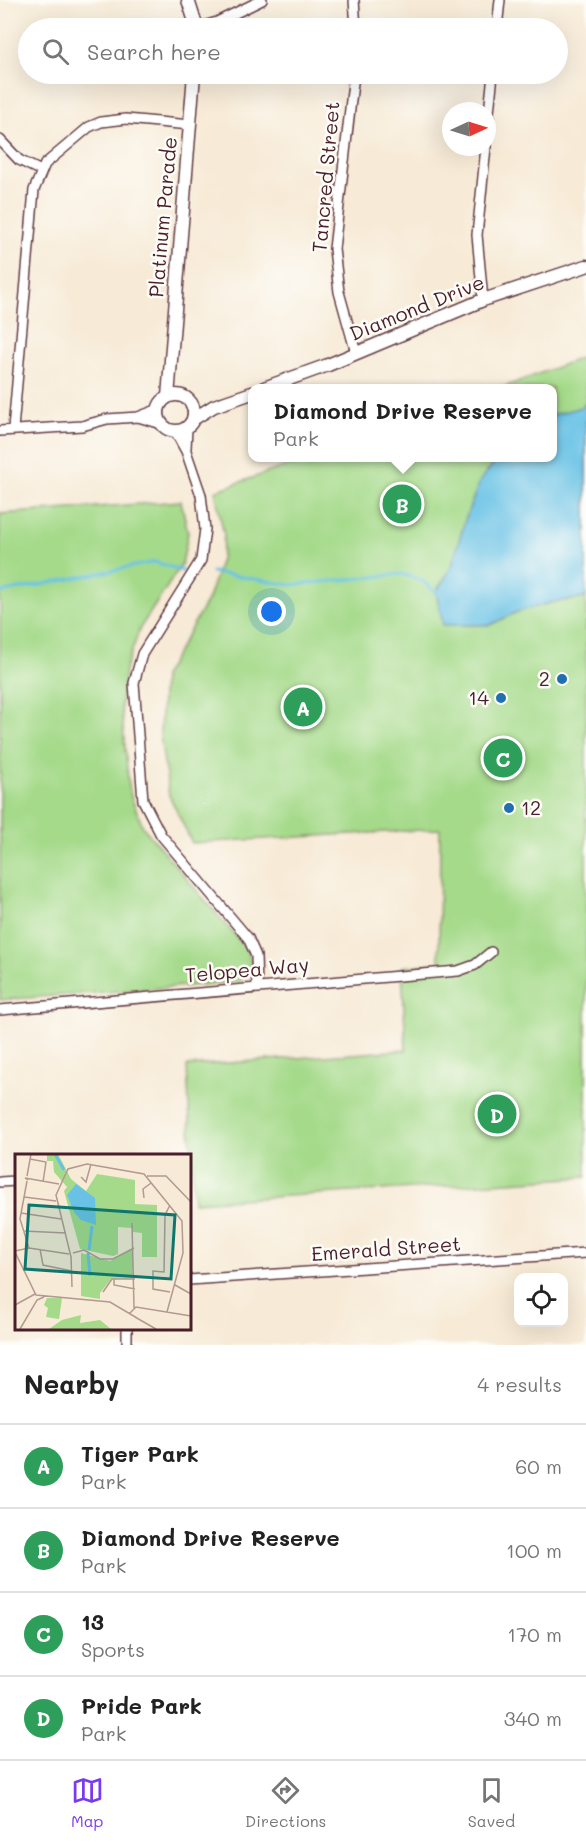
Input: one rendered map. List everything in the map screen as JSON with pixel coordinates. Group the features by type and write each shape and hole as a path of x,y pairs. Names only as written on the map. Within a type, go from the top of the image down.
{"street":[{"path":"188,0 194,18"},
{"path":"225,18 262,0"},
{"path":"354,0 355,18"},
{"path":"498,18 500,0"},
{"name":"Platinum Parade","path":"186,426 194,406 179,397 169,364 193,84"},
{"name":"Tancred Street","path":"353,84 334,249 339,292 356,353"},
{"path":"490,102 492,84"},
{"path":"13,429 34,190 45,164 79,135 101,122 126,119 190,125"},
{"path":"0,140 19,160 41,171"},
{"path":"483,300 477,235 485,156"},
{"name":"Diamond Drive","path":"275,384 483,300 586,266"},
{"path":"138,417 162,424 186,426 214,406 248,394"},
{"path":"0,430 82,426 106,419 138,417 159,409 179,397 214,406"},
{"path":"159,409 162,424"},
{"path":"186,426 186,451 201,495 204,539 201,560 142,654 134,683 143,800 161,835 248,938 256,956 258,987"},
{"name":"Telopea Way","path":"0,1010 458,971 475,964 491,952"},
{"path":"0,1182 15,1181"},
{"name":"Emerald Street","path":"190,1280 586,1253"}],"green space":[{"path":"586,356 586,1177 194,1202 187,1066 406,1050 402,967 439,963 440,829 192,843 169,795 160,736 163,677 208,599 221,559 224,535 215,491 298,462 557,462 557,384 512,384"},
{"path":"181,501 188,533 182,564 140,628 125,670 121,706 128,778 131,797 143,827 248,951 251,963 248,976 239,982 0,1000 0,514"}],"water":[{"path":"586,403 586,598 554,602 517,612 490,625 443,625 436,592 451,568 466,517 480,481 495,462 557,462 557,414 582,407"}],"waterway":[{"path":"0,593 155,562 183,571"},
{"path":"212,572 291,585 402,574 421,580 436,592"}],"place":[{"name":"Diamond Drive Reserve","path":"402,504"},
{"name":"2","path":"562,679"},
{"name":"14","path":"501,698"},
{"name":"Tiger Park","path":"303,707"},
{"name":"13","path":"503,758"},
{"name":"12","path":"509,808"},
{"name":"Pride Park","path":"497,1114"}]}
